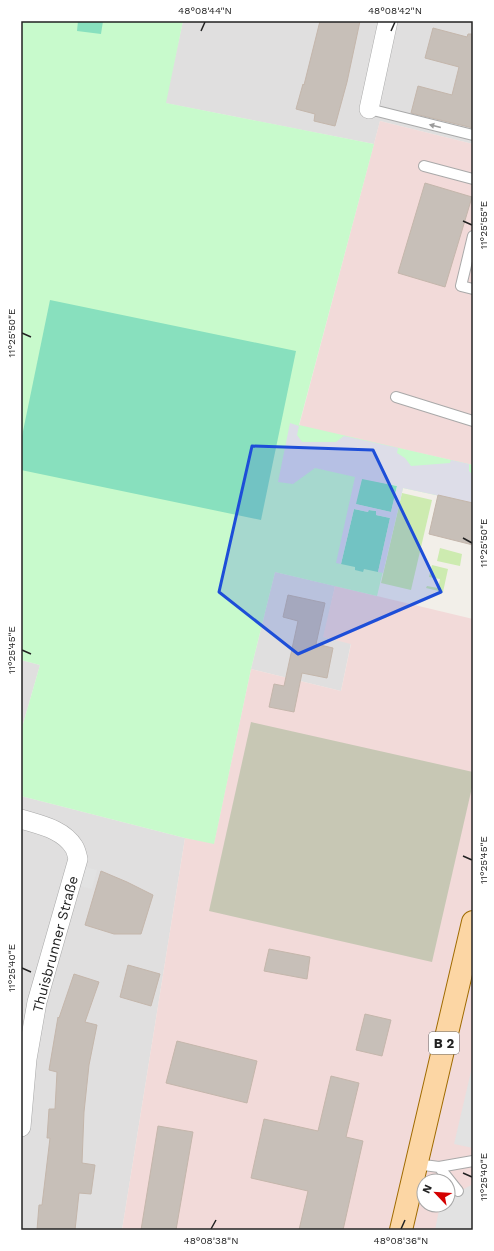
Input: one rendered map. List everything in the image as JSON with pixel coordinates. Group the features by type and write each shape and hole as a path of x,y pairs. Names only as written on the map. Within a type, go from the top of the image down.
{"main road":[{"name":"B 2","path":"401,1230 472,930"}],"street":[{"path":"369,109 388,21"},
{"name":"Thuisbrunner Straße","path":"21,819 52,828 64,836 74,846 78,859 29,1001 27,1059 21,1127"}],"lane":[{"path":"369,109 473,135"},
{"path":"424,166 473,179"},
{"path":"473,236 461,286 473,289"},
{"path":"396,397 473,421"},
{"path":"416,1164 439,1167 473,1159"},
{"path":"439,1167 458,1192"}],"highlighted area":[{"path":"252,446 373,450 441,592 298,654 219,592"}],"shaded area":[{"path":"183,21 473,21 473,144 380,121 374,144 165,103"},
{"path":"380,121 473,144 473,465 299,426"},
{"path":"290,423 299,426 297,435 302,442 336,442 344,436 398,448 397,453 405,458 411,466 450,463 451,460 469,464 469,471 473,475 473,503 403,488 383,573 378,572 390,518 376,515 376,511 369,510 368,512 354,509 341,564 336,563 355,477 315,468 293,484 278,482","holes":["362,479 397,486 391,512 356,504"]},
{"path":"275,572 335,586 324,637 351,643 341,691 251,669"},
{"path":"335,586 473,619 473,1230 122,1230 185,838 214,843 251,669 341,691 351,644 323,637"},
{"path":"21,660 40,665 21,731"},
{"path":"251,722 473,772 473,783 432,962 209,911"},
{"path":"21,796 185,838 122,1230 21,1230"},
{"path":"82,866 97,870 92,889 76,885"},
{"path":"473,1063 473,1148 454,1144"},
{"path":"473,1184 473,1230 435,1230 438,1213 456,1213 456,1194"}],"green space":[{"path":"21,21 183,21 166,103 374,144 299,425 473,465 473,503 403,488 377,596 275,572 251,669 214,844 21,796 21,731 40,665 21,660"},
{"path":"78,21 103,21 101,34 77,31"},
{"path":"50,300 296,351 261,520 21,470 21,441"},
{"path":"362,478 397,486 391,512 355,504"},
{"path":"402,493 432,500 411,590 381,583"},
{"path":"354,509 368,512 368,510 376,511 376,515 390,518 378,572 364,569 363,572 355,570 355,567 341,564"},
{"path":"440,548 462,554 460,566 437,561"},
{"path":"432,565 448,569 443,592 426,588 427,586 438,588 440,579 429,577"}],"building":[{"path":"320,21 360,21 347,82 335,126 314,121 315,114 296,109 303,84 304,85"},
{"path":"433,28 467,37 468,34 473,34 473,128 411,113 418,86 452,95 459,67 425,58"},
{"path":"425,183 472,197 445,287 398,273"},
{"path":"438,495 473,503 473,545 429,534"},
{"path":"288,595 325,603 316,644 333,648 327,678 302,673 294,712 269,707 274,684 284,686 298,621 283,617"},
{"path":"101,871 153,895 141,934 114,934 85,925"},
{"path":"269,949 310,957 307,979 264,971"},
{"path":"128,965 160,974 151,1006 120,997"},
{"path":"74,974 99,982 85,1022 97,1025 89,1065 84,1112 82,1163 95,1165 91,1194 79,1193 75,1230 37,1230 39,1205 42,1205 50,1138 47,1138 49,1109 55,1109 57,1072 49,1070 58,1017 59,1018"},
{"path":"365,1014 391,1020 382,1056 356,1050"},
{"path":"177,1041 257,1061 247,1103 166,1083"},
{"path":"331,1076 359,1083 346,1137 363,1141 343,1230 299,1230 308,1191 251,1178 264,1119 318,1131"},
{"path":"158,1126 193,1132 176,1230 141,1230"}]}
